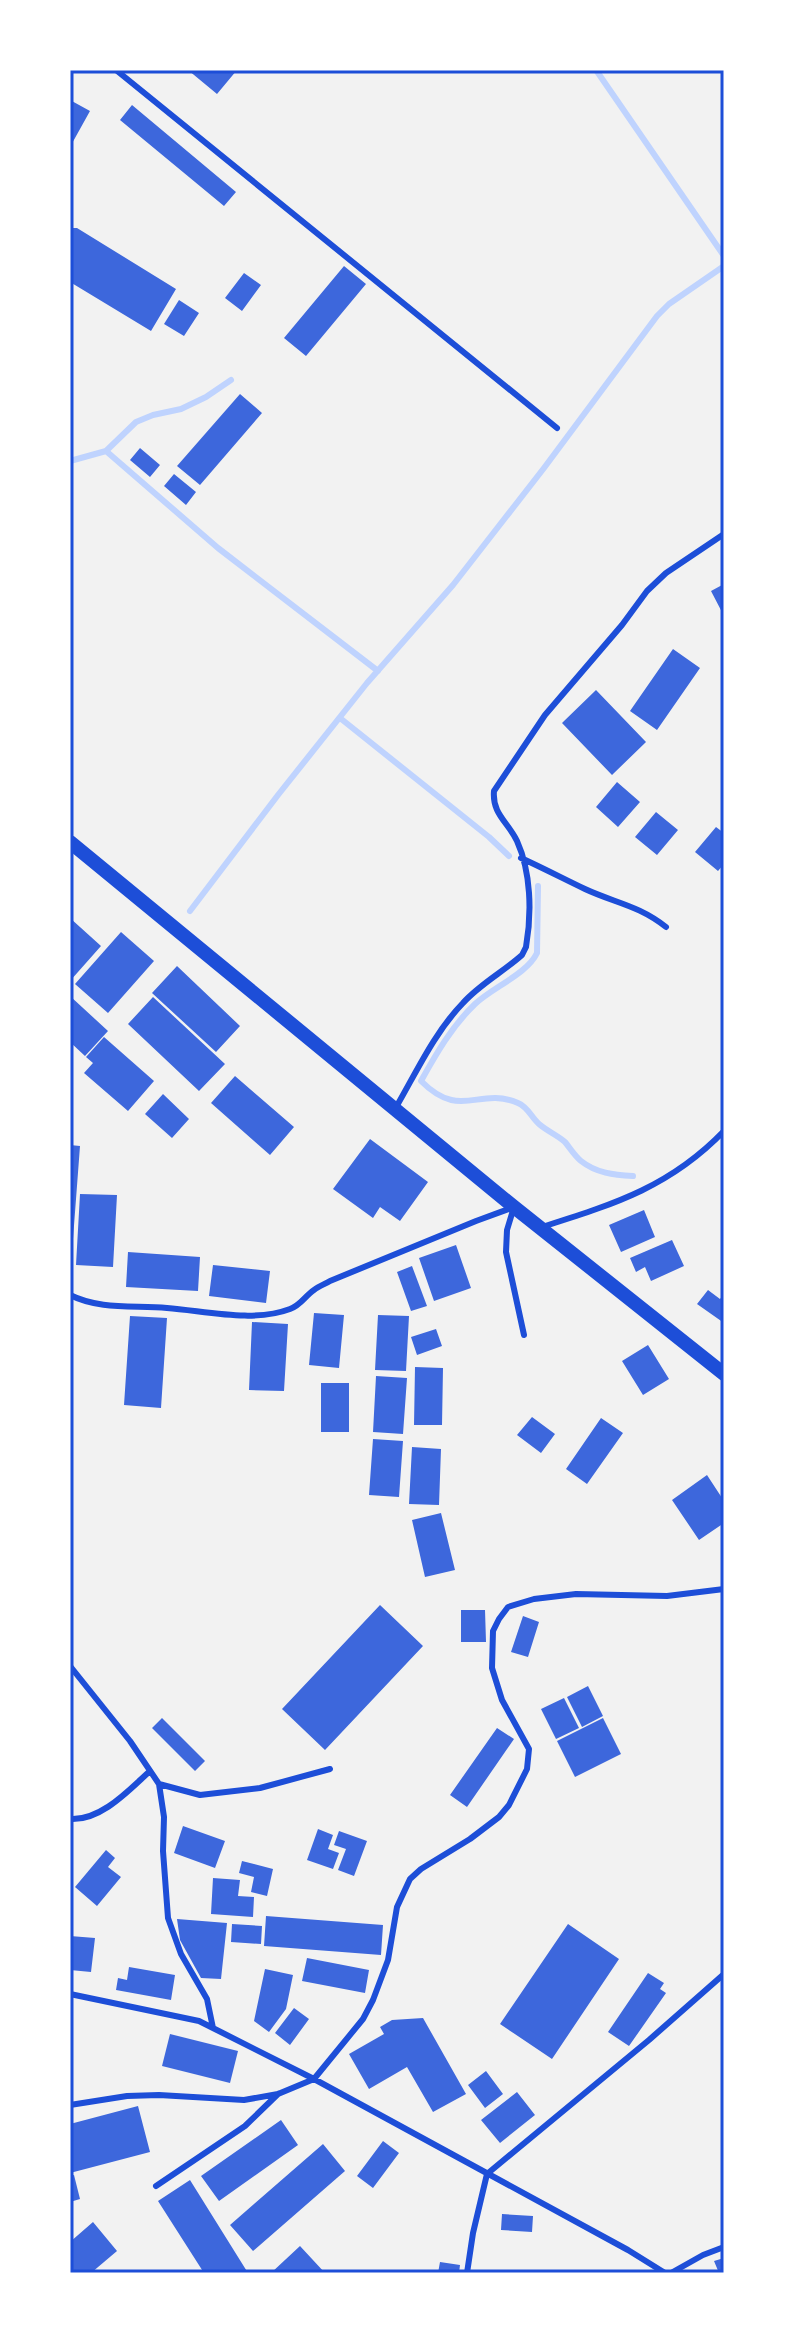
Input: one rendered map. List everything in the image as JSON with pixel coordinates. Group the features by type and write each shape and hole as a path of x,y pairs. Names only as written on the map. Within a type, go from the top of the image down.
{"street":[{"path":"70,842 514,1207 724,1374"}],"lane":[{"path":"116,70 557,428"},
{"path":"395,1109 450,1017 475,992 522,955 526,947 528,879 516,841 493,803 494,791 545,715 647,591 666,573 724,534"},
{"path":"521,858 585,889 631,905 666,927"},
{"path":"540,1228 612,1205 649,1188 683,1169 724,1131"},
{"path":"70,1295 106,1306 163,1307 250,1315 288,1310 301,1304 312,1291 330,1281 514,1207"},
{"path":"514,1207 507,1230 506,1252 524,1335"},
{"path":"70,2105 127,2096 159,2095 244,2100 278,2094 314,2079 363,2019 373,2000 388,1960 397,1907 410,1879 499,1817 509,1805 527,1769 529,1749 502,1700 492,1668 493,1631 508,1607 534,1599 576,1594 667,1596 724,1589"},
{"path":"70,1666 130,1741 159,1784 164,1817 168,1918 181,1954 207,1999 213,2028"},
{"path":"159,1784 200,1795 260,1788 330,1769"},
{"path":"70,1819 99,1812 150,1771"},
{"path":"467,2273 487,2174 724,1974"},
{"path":"70,1994 199,2021 314,2079 665,2273"},
{"path":"156,2186 245,2126 278,2094"},
{"path":"671,2273 724,2247"}],"building":[{"path":"188,70 237,70 217,94"},
{"path":"70,100 90,111 70,147"},
{"path":"132,105 236,192 224,206 120,120"},
{"path":"70,228 77,228 176,289 151,331 70,282"},
{"path":"344,266 366,284 306,356 284,338"},
{"path":"244,273 261,285 242,311 225,298"},
{"path":"179,300 199,313 184,336 164,324"},
{"path":"240,394 262,413 200,485 177,466"},
{"path":"140,448 160,465 150,477 130,460"},
{"path":"174,474 196,492 186,505 164,486"},
{"path":"724,584 724,616 711,591"},
{"path":"673,649 700,668 657,730 630,711"},
{"path":"596,690 646,742 612,775 562,723"},
{"path":"617,782 640,802 618,827 596,807"},
{"path":"656,812 678,830 657,855 635,837"},
{"path":"716,827 724,833 724,864 718,871 695,852"},
{"path":"70,918 101,946 70,981"},
{"path":"121,932 154,961 108,1013 75,984"},
{"path":"177,966 240,1026 216,1052 152,993"},
{"path":"70,996 108,1031 85,1056 70,1042"},
{"path":"153,997 225,1064 199,1091 128,1024"},
{"path":"104,1037 154,1081 128,1111 84,1073 93,1063 86,1057"},
{"path":"235,1076 294,1127 270,1155 211,1103"},
{"path":"163,1094 189,1119 172,1138 145,1114"},
{"path":"370,1139 428,1182 400,1221 380,1207 373,1218 333,1189"},
{"path":"70,1145 80,1146 72,1252 70,1252"},
{"path":"80,1194 117,1195 113,1267 76,1265"},
{"path":"644,1210 655,1237 621,1252 609,1225"},
{"path":"672,1240 684,1266 651,1281 645,1267 636,1272 630,1258"},
{"path":"456,1245 471,1288 434,1301 419,1258"},
{"path":"128,1252 200,1257 198,1291 126,1287"},
{"path":"213,1265 270,1271 266,1303 209,1296"},
{"path":"412,1266 427,1306 411,1311 397,1272"},
{"path":"708,1290 720,1299 724,1294 724,1323 697,1304"},
{"path":"314,1313 344,1315 339,1368 309,1365"},
{"path":"378,1315 409,1316 406,1371 375,1370"},
{"path":"130,1316 167,1318 161,1408 124,1405"},
{"path":"252,1322 288,1324 284,1391 249,1390"},
{"path":"436,1329 442,1346 417,1355 411,1337"},
{"path":"648,1345 669,1379 643,1395 622,1361"},
{"path":"415,1367 443,1368 442,1425 414,1425"},
{"path":"376,1376 407,1378 403,1434 373,1432"},
{"path":"321,1383 349,1383 349,1432 321,1432"},
{"path":"532,1417 555,1434 541,1453 517,1435"},
{"path":"601,1418 623,1433 587,1484 566,1469"},
{"path":"373,1439 403,1441 399,1497 369,1495"},
{"path":"412,1447 441,1449 439,1505 409,1504"},
{"path":"707,1475 724,1501 724,1523 699,1540 672,1500"},
{"path":"441,1513 455,1570 425,1577 412,1520"},
{"path":"380,1605 423,1646 325,1750 282,1709"},
{"path":"461,1610 485,1610 486,1642 461,1642"},
{"path":"523,1616 539,1622 528,1657 511,1652"},
{"path":"588,1686 603,1716 582,1727 567,1697"},
{"path":"564,1698 579,1728 556,1739 541,1709"},
{"path":"162,1718 205,1761 195,1771 152,1728"},
{"path":"603,1718 621,1754 575,1777 557,1741"},
{"path":"497,1728 514,1739 467,1807 450,1795"},
{"path":"183,1826 225,1841 215,1868 174,1853"},
{"path":"318,1829 333,1835 328,1849 339,1853 333,1869 307,1860"},
{"path":"339,1831 367,1841 354,1876 338,1870 346,1849 334,1845"},
{"path":"106,1850 115,1858 108,1867 121,1877 97,1906 75,1887"},
{"path":"242,1861 273,1869 267,1896 251,1892 254,1877 239,1873"},
{"path":"213,1878 240,1880 238,1896 254,1897 253,1917 211,1914"},
{"path":"266,1916 383,1925 381,1955 264,1946"},
{"path":"177,1919 227,1923 221,1979 201,1978 180,1940"},
{"path":"232,1924 262,1926 261,1944 231,1942"},
{"path":"568,1924 619,1959 552,2059 500,2024"},
{"path":"70,1936 95,1938 91,1972 70,1970"},
{"path":"307,1958 369,1970 365,1993 302,1981"},
{"path":"129,1967 175,1975 171,2000 116,1990 118,1978 127,1980"},
{"path":"265,1969 293,1975 286,2009 269,2032 254,2021"},
{"path":"648,1973 664,1983 660,1989 666,1993 629,2046 608,2032"},
{"path":"294,2008 309,2019 290,2045 275,2033"},
{"path":"423,2018 466,2094 433,2112 407,2067 369,2089 349,2054 384,2034 380,2027 392,2020"},
{"path":"170,2034 238,2051 230,2083 162,2066"},
{"path":"486,2071 503,2094 485,2108 468,2085"},
{"path":"517,2092 535,2115 500,2143 481,2120"},
{"path":"138,2106 150,2152 70,2173 70,2124"},
{"path":"281,2120 298,2145 219,2201 201,2176"},
{"path":"383,2141 399,2153 373,2188 357,2176"},
{"path":"323,2144 345,2171 253,2251 230,2225"},
{"path":"74,2175 80,2199 70,2202 70,2176"},
{"path":"190,2180 248,2273 204,2273 158,2201"},
{"path":"502,2214 533,2216 532,2232 501,2230"},
{"path":"93,2222 117,2251 91,2273 75,2273 70,2268 70,2242"},
{"path":"300,2246 325,2273 271,2273"},
{"path":"724,2258 724,2273 719,2273 714,2261"},
{"path":"440,2262 460,2265 459,2273 438,2273"}],"waterway":[{"path":"596,70 724,256"},
{"path":"190,911 367,683 453,585 657,316 669,304 724,266"},
{"path":"231,380 181,409 136,422 106,451 218,548 378,671"},
{"path":"70,461 106,451"},
{"path":"340,718 509,856"},
{"path":"538,886 537,953 518,974 482,998 467,1013 445,1041 421,1081 447,1099 492,1098 518,1103 539,1124 565,1142 587,1165 606,1173 633,1176"}]}
